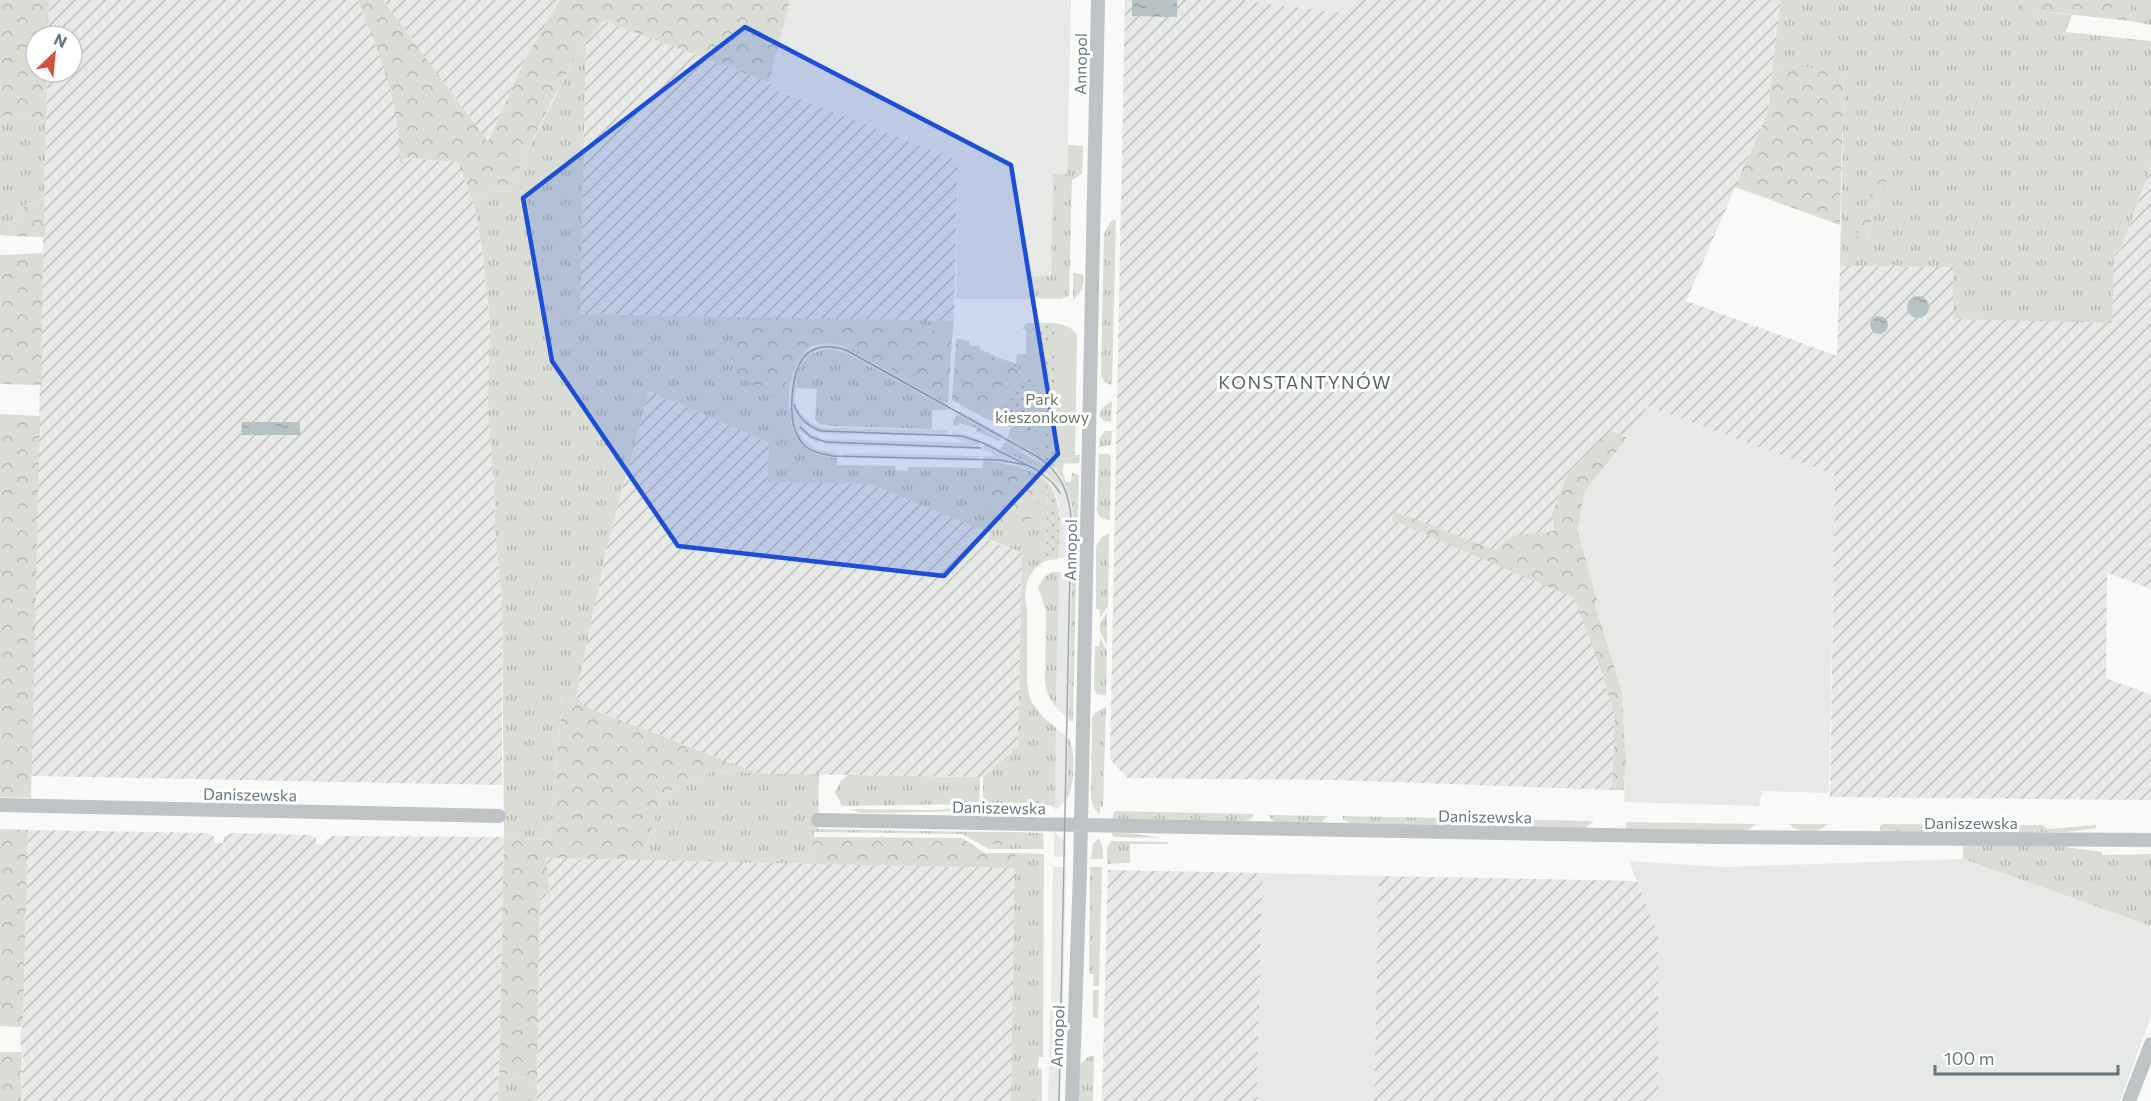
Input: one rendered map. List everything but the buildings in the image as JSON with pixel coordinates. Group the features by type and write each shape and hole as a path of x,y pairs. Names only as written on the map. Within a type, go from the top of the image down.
{"street":[{"name":"Annopol","path":"1072,1101 1098,0"},
{"name":"Daniszewska","path":"0,805 499,816"},
{"name":"Daniszewska","path":"818,820 1696,837 2151,840"},
{"path":"2129,1101 2151,1044"}],"highlighted area":[{"path":"745,27 1011,165 1058,454 944,576 678,546 552,361 523,198"}],"shaded area":[{"path":"49,0 357,0 387,73 400,133 400,163 403,158 458,162 473,202 482,246 490,323 495,531 502,597 502,785 31,776 47,84 84,84 84,24 48,24"},
{"path":"383,0 560,0 525,59 488,142"},
{"path":"789,0 1071,0 1067,175 1053,174 1051,277 1029,277 1028,299 956,299 958,160 779,91 769,82"},
{"path":"1125,0 1242,0 1350,14 1352,0 1781,0 1768,112 1686,301 1837,356 1840,266 1953,267 1953,319 2114,250 2120,252 2151,166 2151,589 2107,573 2106,678 2151,695 2151,800 1830,797 1835,475 1647,406 1634,433 1627,438 1585,491 1577,530 1597,599 1595,603 1597,658 1615,716 1612,790 1337,780 1127,778 1110,759"},
{"path":"1242,0 1352,0 1351,14"},
{"path":"604,21 769,82 779,91 958,160 954,321 580,314 586,42"},
{"path":"831,344 852,350 948,404 949,410 848,354 827,349 806,359 796,378 795,400 799,411 808,420 819,427 826,428 947,430 947,436 826,434 801,423 809,432 819,437 818,444 798,430 803,438 818,450 837,453 837,458 816,455 803,447 793,434 789,419 791,374 798,359 805,352 820,345"},
{"path":"649,391 769,442 769,482 871,484 990,533 988,540 1022,553 1018,746 983,777 759,774 584,706 576,696 607,546"},
{"path":"1647,406 1835,475 1829,793 1762,791 1759,806 1624,802 1626,763 1622,692 1595,603 1597,599 1577,530 1585,491 1627,438 1634,433"},
{"path":"960,411 1003,435 1001,440 957,415"},
{"path":"953,432 979,439 979,449 824,445 825,439 970,443 952,437"},
{"path":"1008,437 1048,461 1066,483 1074,512 1073,559 1058,558 1059,504 1048,483 1013,464 983,461 983,456 996,455 983,450 984,441 1044,471 1061,484 1035,459 1005,442"},
{"path":"843,453 979,456 978,461 843,458"},
{"path":"1059,572 1072,572 1069,720 1056,707"},
{"path":"1056,728 1068,738 1067,799 1055,811"},
{"path":"28,830 208,833 214,837 215,843 223,843 224,837 232,833 309,835 316,838 316,844 321,845 332,836 504,837 498,1101 21,1101 23,1056 20,1040 23,1020"},
{"path":"1054,832 1066,842 1066,857 1054,857"},
{"path":"546,858 1016,868 1011,1101 537,1101 540,894 550,893"},
{"path":"1963,859 2151,926 2151,1016 2120,1101 1658,1101 1658,935 1629,861 1723,867"},
{"path":"1053,867 1066,867 1063,1002 1051,1002"},
{"path":"1108,870 1262,873 1257,1101 1102,1101"},
{"path":"1262,873 1379,876 1374,1101 1257,1101"},
{"path":"1379,876 1637,881 1658,935 1658,1101 1374,1101"},
{"path":"1050,1009 1062,1009 1060,1101 1048,1101"}],"green space":[{"path":"0,0 49,0 48,24 24,24 24,84 47,84 46,118 0,115"},
{"path":"357,0 383,0 488,142 525,59 560,0 789,0 789,3 769,82 604,21 574,60 552,101 522,161 515,191 487,192 473,202 458,162 403,158 403,163 400,164 396,119 387,79"},
{"path":"1781,0 2022,0 2021,9 2072,15 2066,32 2151,41 2151,166 2120,252 2114,251 2112,323 1953,319 1953,267 1840,266 1844,72 1773,64","holes":["1876,176 1882,191 1872,215 1866,246"]},
{"path":"2022,0 2131,0 2130,21 2020,9"},
{"path":"2131,0 2151,0 2151,25 2130,21"},
{"path":"586,42 580,314 737,317 731,362 762,389 785,400 786,375 806,347 818,340 842,341 948,404 847,348 833,344 821,344 803,353 797,362 790,384 791,422 798,440 804,447 823,456 837,458 837,465 895,466 896,470 908,471 908,467 982,468 983,461 1002,463 1032,472 1048,483 1046,556 1058,556 1058,559 1045,561 1035,568 1027,581 1025,595 1029,694 1031,701 1043,717 1056,728 1055,808 1050,805 987,804 983,802 983,777 1018,746 1022,553 988,539 990,533 871,484 768,482 769,442 649,391 607,546 576,696 584,706 563,695 549,840 504,837 502,597 495,531 494,478 488,416 490,323 482,246 473,202 487,192 515,191 522,161 574,60"},
{"path":"1773,64 1844,71 1840,225 1735,187 1768,112"},
{"path":"0,115 46,118 44,199 27,203 11,226 9,236 0,235"},
{"path":"1068,145 1083,146 1082,174 1072,180 1069,296 1061,299 1028,298 1029,277 1051,276 1053,174 1067,174"},
{"path":"1880,175 1888,179 1872,215 1866,246 1854,247 1864,209 1876,176"},
{"path":"44,199 45,237 9,236 11,226 27,203"},
{"path":"1116,219 1112,385 1106,383 1101,376 1104,234 1111,221"},
{"path":"43,253 41,385 0,384 0,255"},
{"path":"1073,273 1083,274 1083,282 1082,288 1073,300"},
{"path":"737,317 912,320 952,338 948,402 842,341 830,339 818,340 806,347 786,375 785,401 754,386 735,370 731,354"},
{"path":"912,320 954,321 952,338"},
{"path":"1027,323 1038,324 1038,358 1024,374 1016,367 956,343 956,339 969,341 969,346 980,346 980,350 1016,364 1017,354 1026,354 1026,329 1022,329"},
{"name":"Park kieszonkowy","path":"1027,323 1061,324 1073,330 1077,335 1075,455 1080,455 1079,463 1063,464 1063,478 1048,461 1008,437 1011,427 986,419 1027,371"},
{"path":"1038,324 1057,324 1057,336 1038,358"},
{"path":"956,343 1016,367 1024,374 986,419 952,400"},
{"path":"1057,345 1055,438 1044,435 1045,359"},
{"path":"827,349 848,354 949,410 932,410 932,429 819,424 815,419 817,389 795,388 797,374 804,362 813,354"},
{"path":"1033,373 1031,432 992,421"},
{"path":"1112,401 1111,422 1104,421 1099,416 1103,407"},
{"path":"0,414 40,416 31,798 0,797"},
{"path":"957,415 1001,440 976,431 977,428 959,423 958,426 953,425"},
{"path":"1105,431 1112,431 1111,445 1099,447 1100,437"},
{"path":"1611,431 1627,438 1585,491 1577,530 1597,599 1595,604 1622,692 1626,763 1624,790 1612,790 1615,716 1597,658 1574,598 1392,520 1394,511 1495,550 1513,536 1554,531 1552,514 1569,471"},
{"path":"1005,442 1048,468 1061,484 1059,485 1044,471 1000,449"},
{"path":"1043,442 1055,445 1054,467 1043,458"},
{"path":"1064,448 1063,473 1066,482 1071,482 1072,473 1079,475 1077,555 1073,559 1071,499 1062,477 1054,467"},
{"path":"1099,454 1111,456 1110,521 1100,517 1097,511"},
{"path":"1007,474 1017,474 1026,478 1034,486 1038,500 1034,514 1026,522 1017,526 1007,526 998,522 990,514 986,505 986,495 990,486 998,478"},
{"path":"1048,483 1058,509 1058,556 1046,556"},
{"path":"1109,534 1108,606 1100,618 1100,609 1096,609 1096,546 1102,537"},
{"path":"1052,572 1059,572 1056,707 1048,695 1045,684 1046,611 1038,587 1044,577"},
{"path":"1072,572 1076,575 1073,722 1069,720"},
{"path":"1107,612 1107,645 1100,628"},
{"path":"1100,638 1107,651 1106,696 1097,694 1094,689 1095,646 1099,646"},
{"path":"563,695 584,706 759,774 735,771 712,772 666,793 657,807 652,831 640,860 546,858 550,894 540,895 537,1081 499,1072 504,837 549,840"},
{"path":"1106,707 1103,807 1100,807 1100,814 1091,800 1092,718 1096,712"},
{"path":"1068,738 1073,751 1074,768 1067,799"},
{"path":"735,771 759,774 819,774 818,829 984,832 984,841 1015,844 1015,832 1043,833 1044,849 989,849 962,834 814,832 812,864 640,860 652,831 657,807 666,793 712,772"},
{"path":"848,775 980,777 979,801 976,804 842,806 835,792 840,782"},
{"path":"975,808 1046,810 861,813 851,809 934,810"},
{"path":"1114,811 1254,814 1251,819 1244,821 1112,819"},
{"path":"1268,815 1328,816 1320,823 1274,822"},
{"path":"1342,816 1594,821 1585,828 1350,823"},
{"path":"1627,822 1757,824 1742,831 1625,829"},
{"path":"1789,824 1828,824 1819,830 1808,832 1798,830"},
{"path":"1882,824 2042,825 2047,829 2096,825 2096,828 2067,832 1880,832"},
{"path":"0,829 28,830 21,1027 0,1026"},
{"path":"984,832 1015,832 1015,845 989,844 984,841"},
{"path":"1111,833 1128,833 1162,838 1114,837"},
{"path":"813,837 962,838 985,853 1015,853 1016,868 812,864"},
{"path":"1099,838 1103,849 1103,859 1091,859 1093,844"},
{"path":"1111,841 1170,844 1130,844 1130,863 1107,864 1107,848"},
{"path":"1963,846 2058,846 2102,852 2102,855 2151,854 2151,926 1963,859"},
{"path":"1015,853 1044,854 1043,1057 1039,1057 1038,1068 1042,1069 1042,1101 1011,1101"},
{"path":"1090,867 1102,867 1099,986 1093,986 1094,974 1089,974"},
{"path":"1093,990 1099,990 1098,1018 1093,1018"},
{"path":"0,1052 22,1052 21,1101 0,1101"},
{"path":"1094,1056 1093,1101 1079,1101 1080,1065 1088,1057"},
{"path":"499,1072 537,1081 537,1101 498,1101"}],"water":[{"path":"1132,0 1177,0 1177,17 1132,16"},
{"path":"1918,296 1926,299 1929,307 1926,315 1918,318 1910,315 1907,307 1910,299"},
{"path":"1879,316 1885,319 1888,325 1885,331 1879,334 1873,331 1870,325 1873,319"},
{"path":"242,422 300,422 300,435 241,435"}],"tram line":[{"path":"1026,465 1000,460 833,456 812,451 801,442 792,418 793,386 799,365 804,356 821,347 846,350 1038,457 1053,470 1063,484 1069,501 1071,520 1059,1101"},
{"path":"794,405 804,421 821,431 962,436 983,443 1037,470 1053,483 1060,493"},
{"path":"800,427 811,437 826,442 981,448"}],"district":[{"name":"KONSTANTYNÓW","path":"1305,382"}]}
